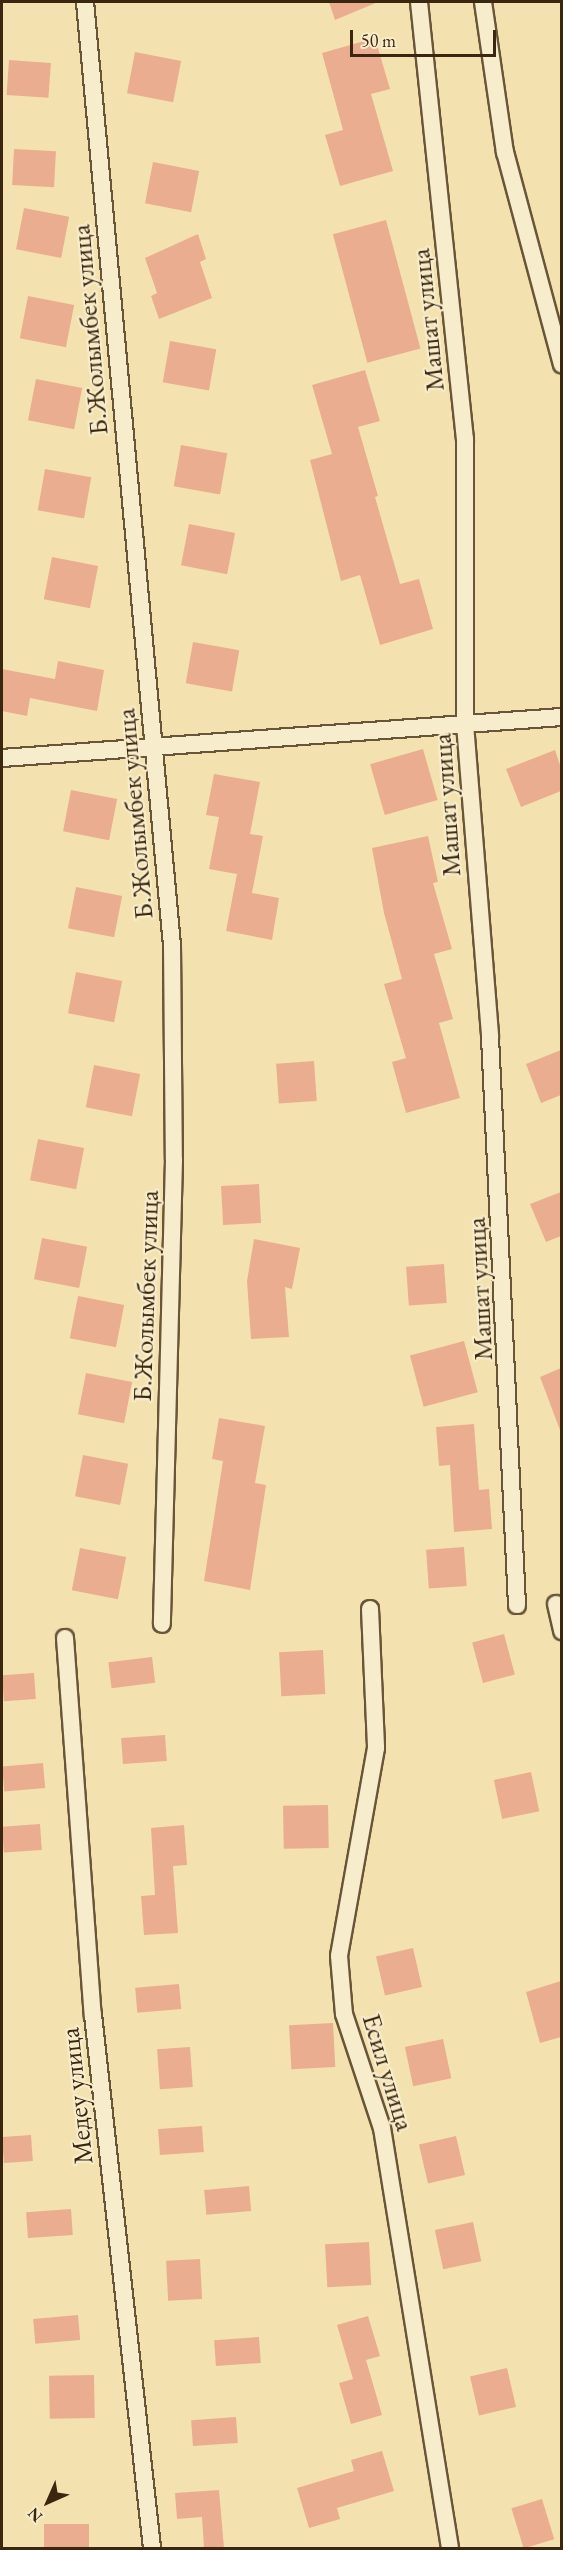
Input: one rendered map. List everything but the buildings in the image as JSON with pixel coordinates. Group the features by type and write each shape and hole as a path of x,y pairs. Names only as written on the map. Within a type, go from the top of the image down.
{"street":[{"name":"Б.Жолымбек улица","path":"85,2 172,946 174,1089 162,1624"},
{"name":"Машат улица","path":"419,2 465,439 465,724 491,1061 517,1605"},
{"path":"483,2 505,152 561,364"},
{"path":"2,758 561,717"},
{"path":"556,1604 561,1631"},
{"name":"Есил улица","path":"370,1609 376,1748 339,1956 343,2003 382,2128 450,2548"},
{"name":"Медеу улица","path":"65,1638 93,2015 152,2548"}]}
